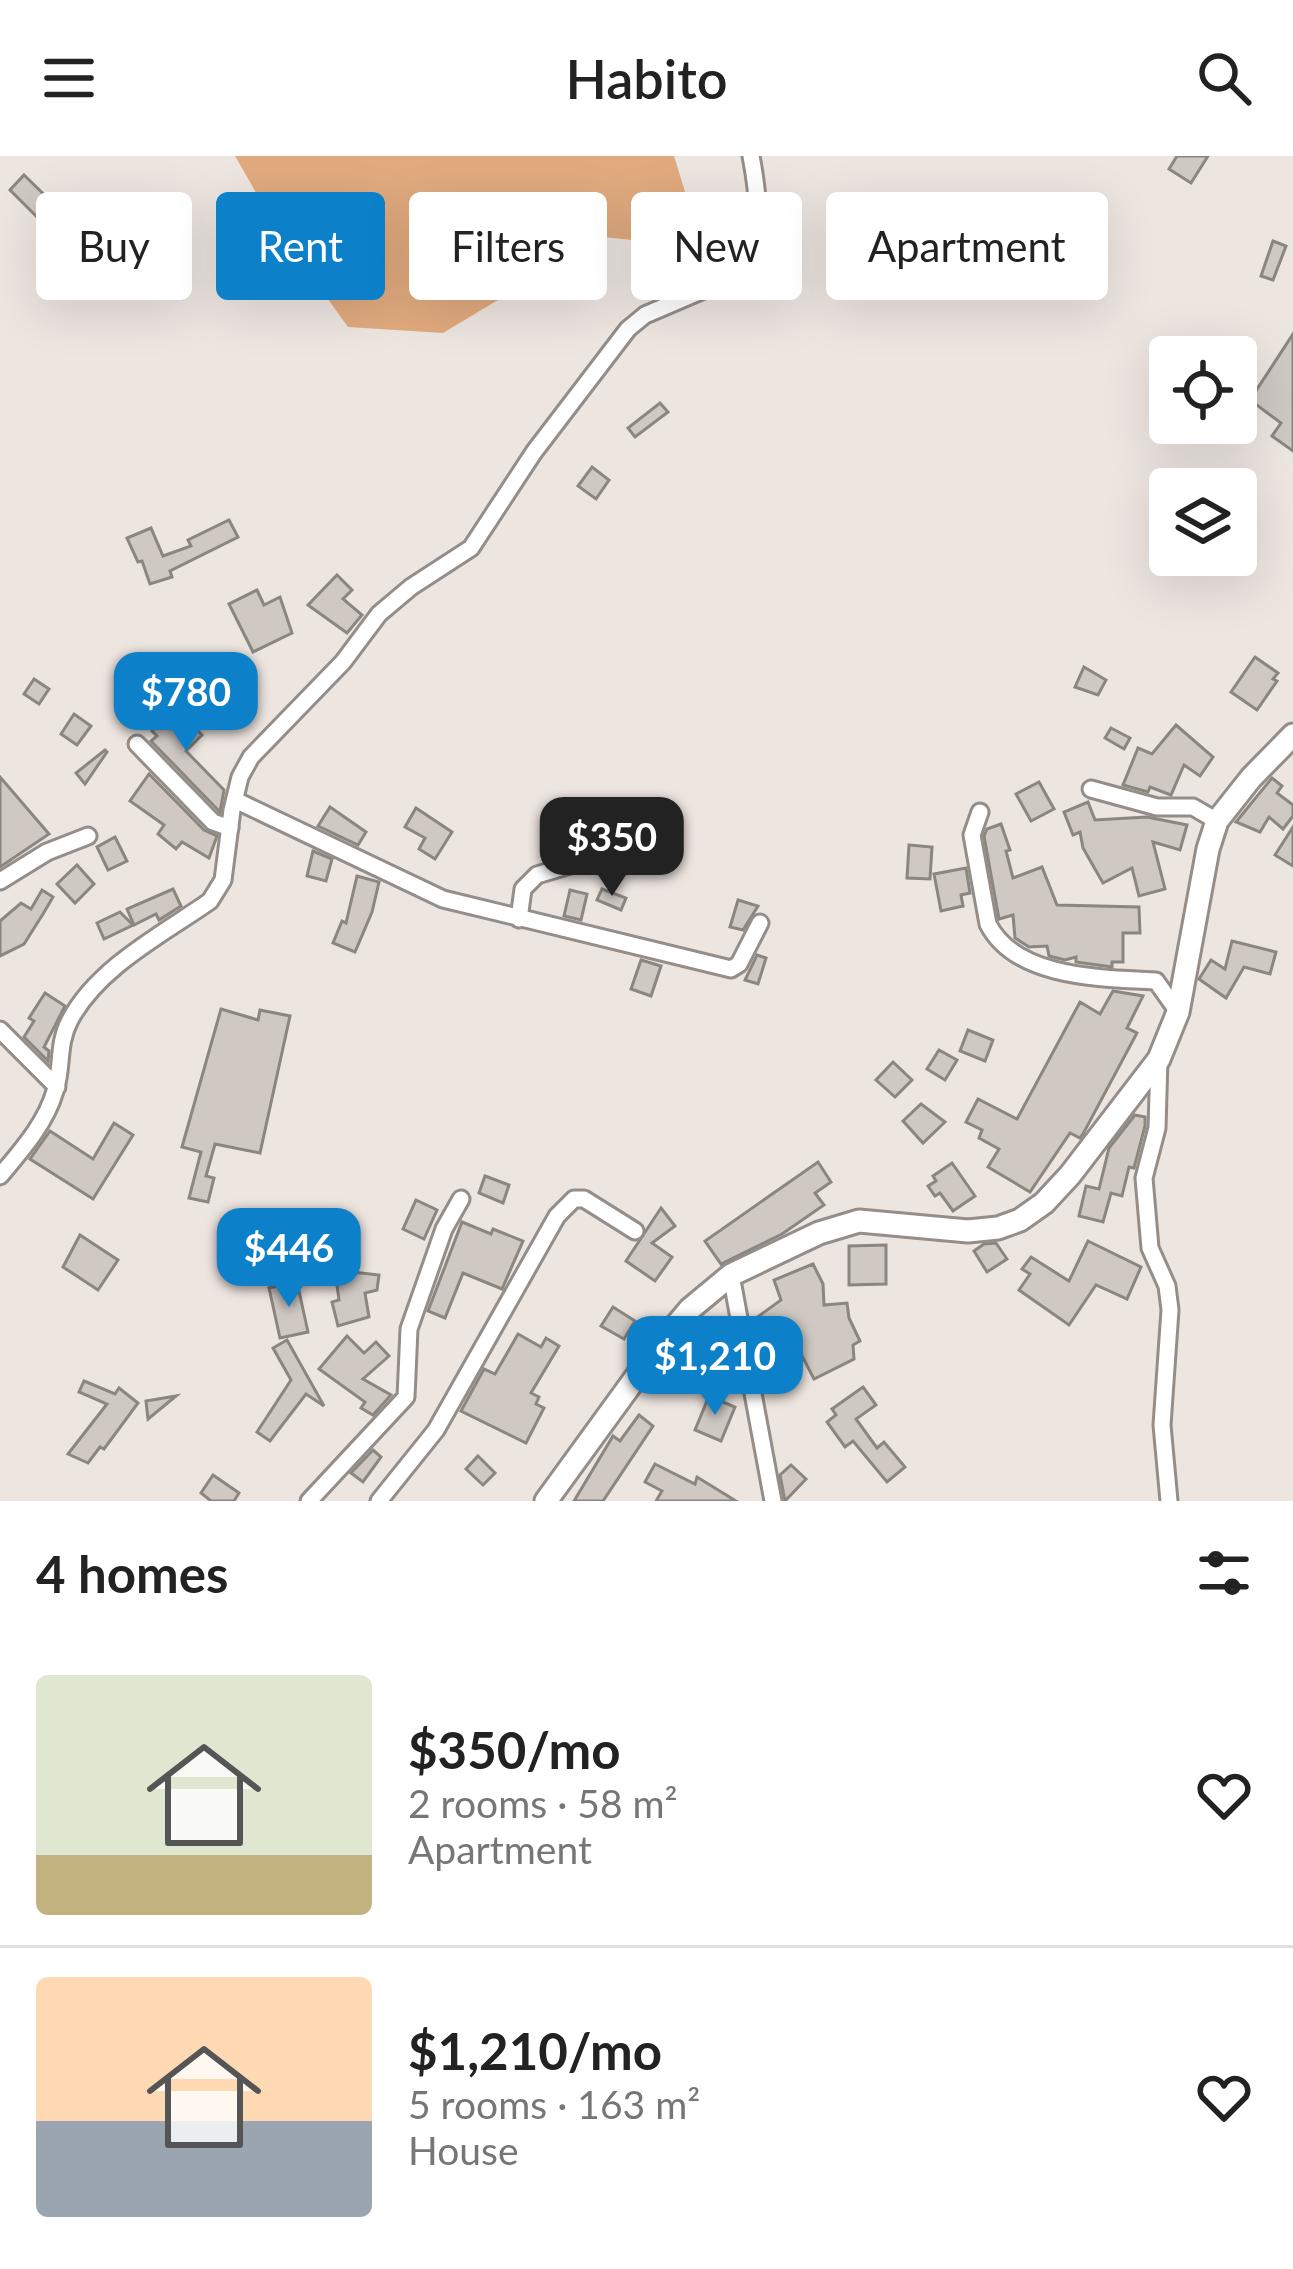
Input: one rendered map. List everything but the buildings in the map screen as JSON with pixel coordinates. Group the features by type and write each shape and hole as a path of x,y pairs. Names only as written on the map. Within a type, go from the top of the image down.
{"main road":[{"path":"546,1501 658,1347 690,1309 731,1275 819,1233 859,1221 968,1231 1020,1220 1044,1203 1159,1059 1178,1012 1217,821 1241,790 1290,744"}],"street":[{"path":"0,1176 48,1110 57,1087 58,1048 89,992 119,965 211,901 223,880 240,777 251,757 343,662 379,614 471,548 533,452 628,329 645,315 736,276 746,266 756,219 751,156"},
{"path":"137,744 213,822 230,828"},
{"path":"1091,789 1157,807 1193,807 1217,821"},
{"path":"235,800 443,899 730,969 740,964 760,923"},
{"path":"980,812 972,835 994,935 1016,953 1049,968 1156,981 1178,1012"},
{"path":"0,880 46,852 88,836"},
{"path":"519,919 523,890 537,875 607,854 623,839"},
{"path":"0,1030 57,1087"},
{"path":"1159,1059 1156,1128 1144,1178 1150,1248 1167,1286 1170,1310 1162,1425 1169,1501"},
{"path":"379,1501 436,1430 564,1207 574,1198 584,1198 635,1231"},
{"path":"309,1501 406,1397 410,1329 444,1229 461,1199"},
{"path":"731,1275 773,1501"}],"shaded area":[{"path":"235,156 674,156 685,192 631,192 631,240 607,237 607,192 409,192 409,300 498,300 443,333 348,327 329,300 385,300 385,192 256,192"}]}
